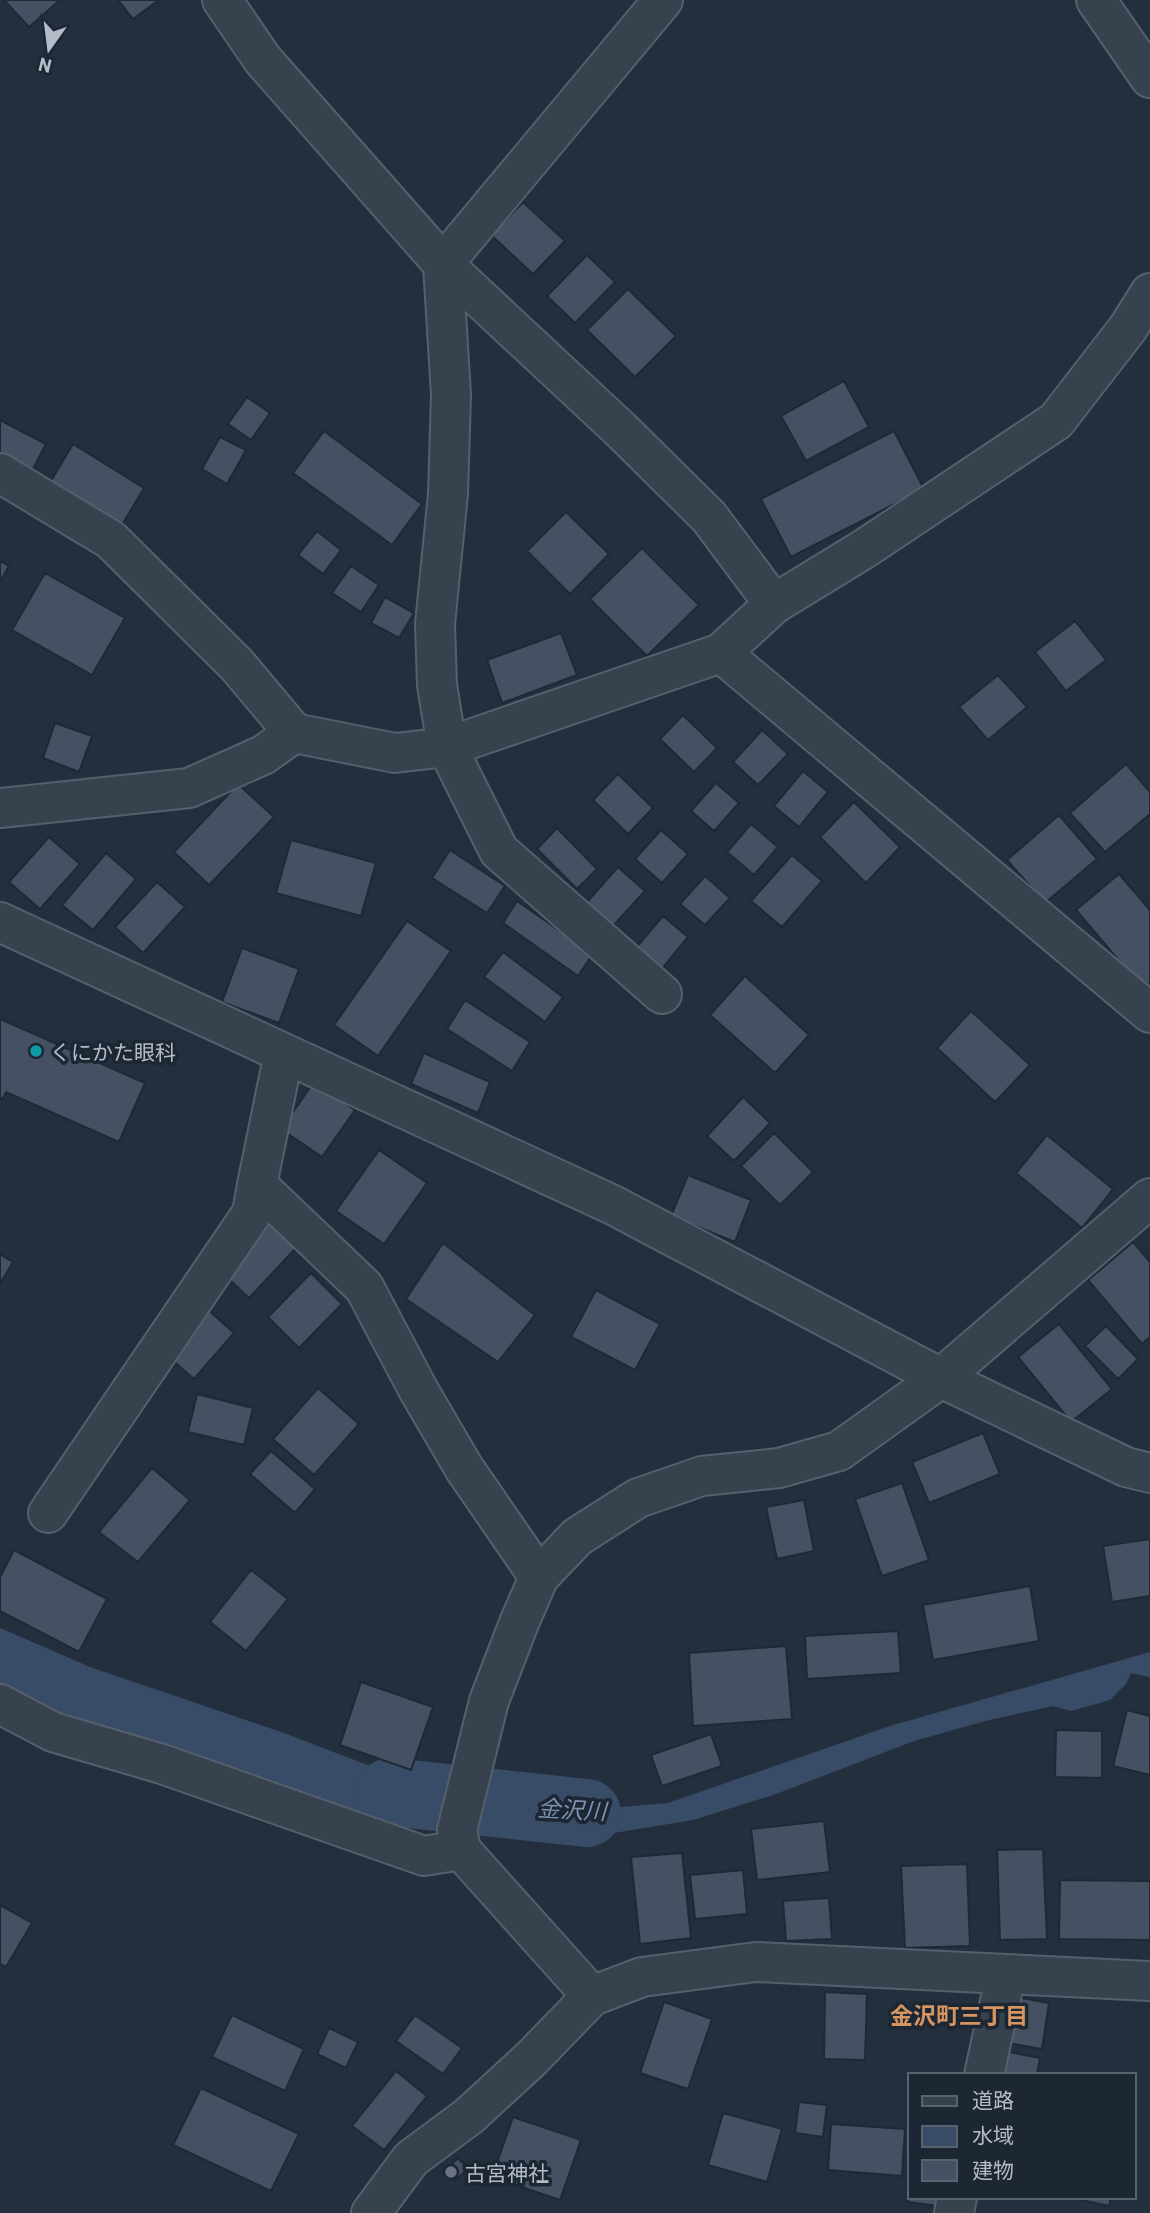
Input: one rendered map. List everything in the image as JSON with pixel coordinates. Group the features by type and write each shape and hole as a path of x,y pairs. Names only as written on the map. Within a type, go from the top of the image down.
{"street":[{"path":"222,0 263,60 443,264 621,430 709,517 775,604"},
{"path":"662,994 499,851 447,747 437,685 435,624 448,494 451,395 443,264 663,0"},
{"path":"1096,0 1150,78"},
{"path":"0,473 111,540 237,665 294,733 395,754 447,747 722,653 775,604 875,542 1056,421 1150,293"},
{"path":"722,653 1150,1013"},
{"path":"0,808 189,788 263,755 294,733"},
{"path":"0,922 612,1205 941,1378 1126,1467 1150,1473"},
{"path":"48,1513 252,1213 284,1054"},
{"path":"257,1185 364,1287 419,1391 464,1468 539,1577"},
{"path":"459,1840 469,1781 489,1701 539,1577 577,1537 638,1498 702,1476 779,1468 839,1451 941,1378 1150,1198"},
{"path":"0,1704 53,1732 162,1764 424,1856 459,1840"},
{"path":"459,1840 592,1996"},
{"path":"371,2213 411,2159 469,2116 533,2058 592,1996 642,1977 757,1962 1150,1982"},
{"path":"984,2073 1006,1974"}],"water":[{"path":"0,1628 90,1667 284,1733 404,1779 454,1767 442,1821 394,1828 56,1714 0,1683"},
{"path":"1150,1652 1150,1677 1131,1673 1126,1684 1110,1700 1071,1711 1053,1706 914,1741 776,1794 693,1820 614,1833 553,1816 490,1814 498,1778 581,1800 621,1807 668,1803 890,1726"}],"building":[{"path":"4,0 60,0 29,27"},
{"path":"118,0 159,0 133,19"},
{"path":"523,202 565,241 533,274 491,235"},
{"path":"587,255 615,282 575,323 547,296"},
{"path":"628,289 676,336 635,377 587,330"},
{"path":"844,381 869,427 806,461 781,416"},
{"path":"247,397 270,413 251,440 228,424"},
{"path":"0,420 46,444 32,471 0,454"},
{"path":"324,431 422,504 392,545 293,473"},
{"path":"894,431 924,489 791,557 761,499"},
{"path":"220,437 246,450 227,484 202,469"},
{"path":"73,444 144,488 122,525 51,481"},
{"path":"566,512 609,554 570,594 527,551"},
{"path":"317,531 341,550 323,574 298,555"},
{"path":"642,548 699,605 647,656 590,599"},
{"path":"0,561 9,566 0,582"},
{"path":"351,566 379,585 361,612 332,593"},
{"path":"45,573 125,618 92,675 12,630"},
{"path":"385,597 414,613 399,638 371,623"},
{"path":"1075,621 1106,660 1066,691 1035,652"},
{"path":"561,633 577,675 502,703 487,660"},
{"path":"998,675 1027,707 988,740 959,707"},
{"path":"683,715 717,748 694,772 660,739"},
{"path":"55,723 92,736 79,772 43,758"},
{"path":"762,730 788,754 758,785 733,762"},
{"path":"1126,764 1150,792 1150,814 1105,852 1070,813"},
{"path":"803,771 828,792 799,827 774,806"},
{"path":"618,774 653,808 628,834 593,800"},
{"path":"716,783 739,803 714,831 691,811"},
{"path":"238,784 274,817 209,885 174,852"},
{"path":"854,802 900,847 866,883 820,837"},
{"path":"1059,815 1097,859 1045,903 1007,860"},
{"path":"751,824 778,847 754,875 727,852"},
{"path":"557,828 597,869 577,889 537,849"},
{"path":"661,830 688,854 662,883 635,859"},
{"path":"49,837 80,864 40,909 9,882"},
{"path":"291,840 376,863 361,916 276,893"},
{"path":"450,850 505,886 487,913 432,878"},
{"path":"106,853 136,879 93,930 62,905"},
{"path":"792,855 822,881 782,927 751,901"},
{"path":"618,867 645,891 613,926 587,902"},
{"path":"1119,874 1150,910 1150,983 1143,989 1076,910"},
{"path":"705,876 730,898 705,925 680,904"},
{"path":"157,882 185,907 143,953 115,927"},
{"path":"517,901 593,954 578,976 503,923"},
{"path":"663,916 688,937 661,970 635,949"},
{"path":"407,921 451,951 378,1056 334,1025"},
{"path":"242,948 299,969 279,1023 222,1002"},
{"path":"503,952 563,997 545,1022 484,977"},
{"path":"745,976 809,1035 775,1073 710,1015"},
{"path":"465,1000 530,1042 512,1071 447,1029"},
{"path":"971,1011 1030,1065 995,1102 937,1048"},
{"name":"くにかた眼科","path":"0,1019 145,1083 119,1142 6,1092 3,1099 0,1097"},
{"path":"424,1053 490,1082 478,1113 411,1084"},
{"path":"314,1082 355,1110 322,1157 281,1129"},
{"path":"743,1097 770,1123 734,1161 707,1136"},
{"path":"774,1133 813,1172 780,1205 741,1166"},
{"path":"1047,1135 1113,1189 1082,1228 1016,1173"},
{"path":"379,1150 427,1183 384,1244 336,1211"},
{"path":"688,1175 751,1200 735,1242 671,1216"},
{"path":"265,1216 297,1247 249,1298 216,1267"},
{"path":"1133,1242 1150,1262 1150,1337 1142,1344 1088,1280"},
{"path":"443,1243 535,1315 498,1362 406,1299"},
{"path":"0,1254 13,1262 0,1284"},
{"path":"311,1273 342,1304 299,1348 268,1317"},
{"path":"596,1290 660,1324 635,1370 571,1337"},
{"path":"204,1306 234,1333 194,1379 163,1352"},
{"path":"1059,1324 1112,1389 1071,1422 1018,1357"},
{"path":"1106,1326 1138,1359 1118,1379 1085,1346"},
{"path":"318,1388 359,1424 314,1475 273,1439"},
{"path":"197,1394 253,1408 244,1445 188,1432"},
{"path":"983,1433 1000,1474 929,1503 912,1462"},
{"path":"271,1451 315,1489 295,1513 250,1474"},
{"path":"152,1468 190,1500 138,1562 99,1532"},
{"path":"902,1483 929,1560 882,1576 855,1499"},
{"path":"804,1500 814,1551 777,1559 766,1507"},
{"path":"1150,1539 1150,1596 1112,1602 1103,1546"},
{"path":"14,1550 107,1599 79,1652 0,1611 0,1577"},
{"path":"251,1570 288,1599 246,1651 210,1622"},
{"path":"1030,1586 1039,1641 933,1660 923,1605"},
{"path":"898,1631 901,1673 807,1679 805,1636"},
{"path":"786,1646 792,1719 693,1726 689,1653"},
{"path":"361,1682 433,1707 411,1770 340,1745"},
{"path":"1127,1710 1150,1716 1150,1775 1113,1766"},
{"path":"1056,1730 1102,1731 1102,1778 1055,1777"},
{"path":"711,1734 722,1766 662,1786 651,1755"},
{"path":"824,1821 830,1872 757,1880 751,1829"},
{"path":"1043,1849 1047,1939 1000,1940 997,1850"},
{"path":"682,1853 691,1938 640,1944 631,1857"},
{"path":"967,1864 970,1946 905,1948 901,1866"},
{"path":"743,1870 747,1914 695,1919 690,1875"},
{"path":"1060,1880 1150,1881 1150,1940 1059,1939"},
{"path":"829,1898 832,1939 786,1941 783,1901"},
{"path":"0,1905 32,1923 6,1967 0,1964"},
{"path":"825,1992 867,1994 865,2060 824,2059"},
{"path":"1010,1996 1049,2003 1042,2049 1002,2042"},
{"path":"664,2002 712,2019 688,2089 640,2073"},
{"path":"232,2015 304,2049 285,2091 212,2057"},
{"path":"415,2015 462,2048 443,2074 396,2041"},
{"path":"329,2028 358,2042 346,2068 317,2054"},
{"path":"998,2050 1040,2058 1037,2073 994,2073"},
{"path":"396,2071 427,2096 384,2150 352,2126"},
{"path":"201,2088 299,2134 271,2191 173,2145"},
{"path":"799,2102 827,2105 823,2137 795,2133"},
{"path":"723,2113 782,2129 767,2182 708,2165"},
{"path":"513,2117 581,2140 560,2200 492,2177"},
{"path":"831,2124 905,2129 902,2176 828,2170"},
{"path":"458,2158 468,2169 455,2180 446,2170"},
{"path":"908,2199 947,2199 945,2207 908,2202"},
{"path":"1077,2199 1111,2199 1109,2206"}],"waterway":[{"name":"金沢川","path":"390,1792 587,1813"}],"place":[{"name":"くにかた眼科","path":"36,1051"},
{"name":"古宮神社","path":"451,2172"}],"district":[{"name":"金沢町三丁目","path":"959,2015"}]}
